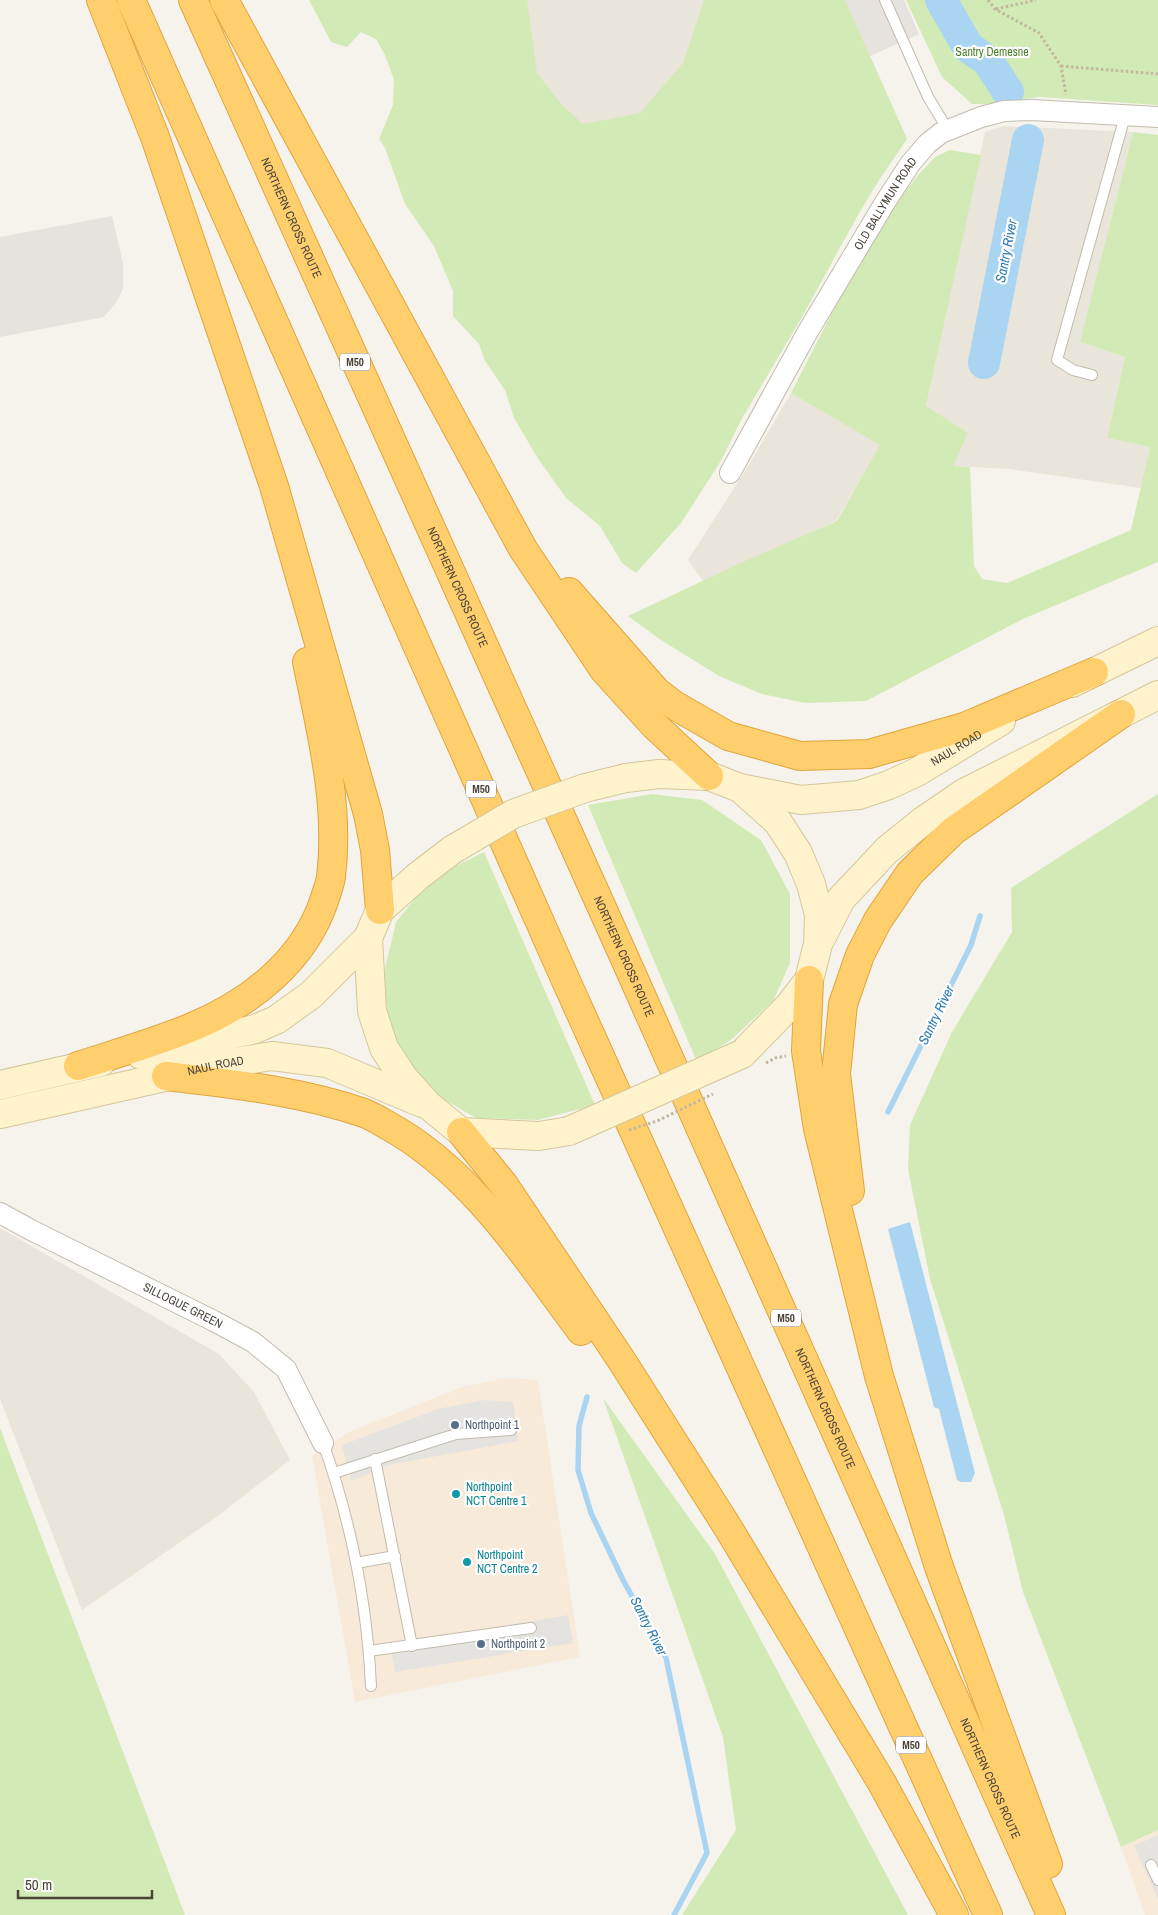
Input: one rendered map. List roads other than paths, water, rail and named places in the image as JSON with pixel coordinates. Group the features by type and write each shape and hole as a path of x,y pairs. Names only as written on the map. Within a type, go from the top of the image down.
{"highway":[{"path":"101,0 155,137 274,486 368,814 376,850 380,910"},
{"name":"M50","path":"131,0 559,965 988,1915"},
{"name":"NORTHERN CROSS ROUTE","path":"193,0 629,968 1051,1915"},
{"path":"224,0 523,549 604,670 654,725 709,776"},
{"path":"464,439 532,543 564,587 652,686 674,705 728,736 800,756 869,754 964,727 1094,672"},
{"path":"78,1066 190,1028 230,1008 266,984 301,948 321,910 331,878 333,834 330,784 274,486"},
{"path":"879,1376 845,1161 836,1074 843,1004 860,955 878,920 910,873 953,831 1121,714"},
{"path":"809,980 806,1051 818,1129 879,1376 938,1567 1033,1828 1067,1915"},
{"path":"166,1076 211,1081 312,1098 366,1114 411,1138 448,1168 498,1222 609,1366 726,1526"},
{"path":"461,1132 509,1192 620,1358 726,1526 882,1783 954,1915"}],"main road":[{"name":"NAUL ROAD","path":"740,788 801,800 859,795 889,785 917,772 996,723 1158,641"},
{"path":"818,944 818,915 811,884 798,853 778,822 740,788 709,776 659,774 626,778 585,788 513,814 452,850 418,876 380,910 368,938 372,1011 384,1048 403,1077 428,1105 461,1132 539,1136 569,1131 750,1061 809,980 818,944 841,899 886,850 923,821 964,793 1158,695"},
{"name":"NAUL ROAD","path":"0,1085 78,1066 156,1052 255,1029 276,1020 311,995 368,938"},
{"name":"NAUL ROAD","path":"0,1114 222,1064 272,1056 327,1063 428,1105"}],"street":[{"name":"OLD BALLYMUN ROAD","path":"730,474 807,333 884,204 910,164 927,144 941,133 981,117 1004,111 1032,110 1158,117"},
{"name":"SILLOGUE GREEN","path":"0,1212 71,1251 214,1320 253,1342 286,1369 323,1443"}],"lane":[{"path":"885,0 928,97 948,130"},
{"path":"1092,375 1073,370 1057,360 1124,116"},
{"path":"334,1473 456,1434 511,1430"},
{"path":"323,1443 334,1473 356,1563 369,1651 371,1686"},
{"path":"375,1460 412,1646"},
{"path":"356,1563 395,1556"},
{"path":"369,1651 531,1628"},
{"path":"1151,1865 1158,1880"}],"water":[{"path":"910,1222 975,1473 971,1482 957,1480 939,1409 934,1407 888,1229"}],"waterway":[{"name":"Santry River","path":"941,0 968,47 988,61 1008,92"},
{"name":"Santry River","path":"984,363 1028,140"},
{"name":"Santry River","path":"888,1112 971,945 980,916"},
{"name":"Santry River","path":"587,1397 579,1426 578,1470 591,1513 623,1580 666,1658 707,1853 674,1915"}],"place":[{"name":"Northpoint 1","path":"455,1425"},
{"name":"Northpoint NCT Centre 1","path":"456,1494"},
{"name":"Northpoint NCT Centre 2","path":"467,1562"},
{"name":"Northpoint 2","path":"481,1644"}],"park label":[{"name":"Santry Demesne","path":"992,52"}]}
